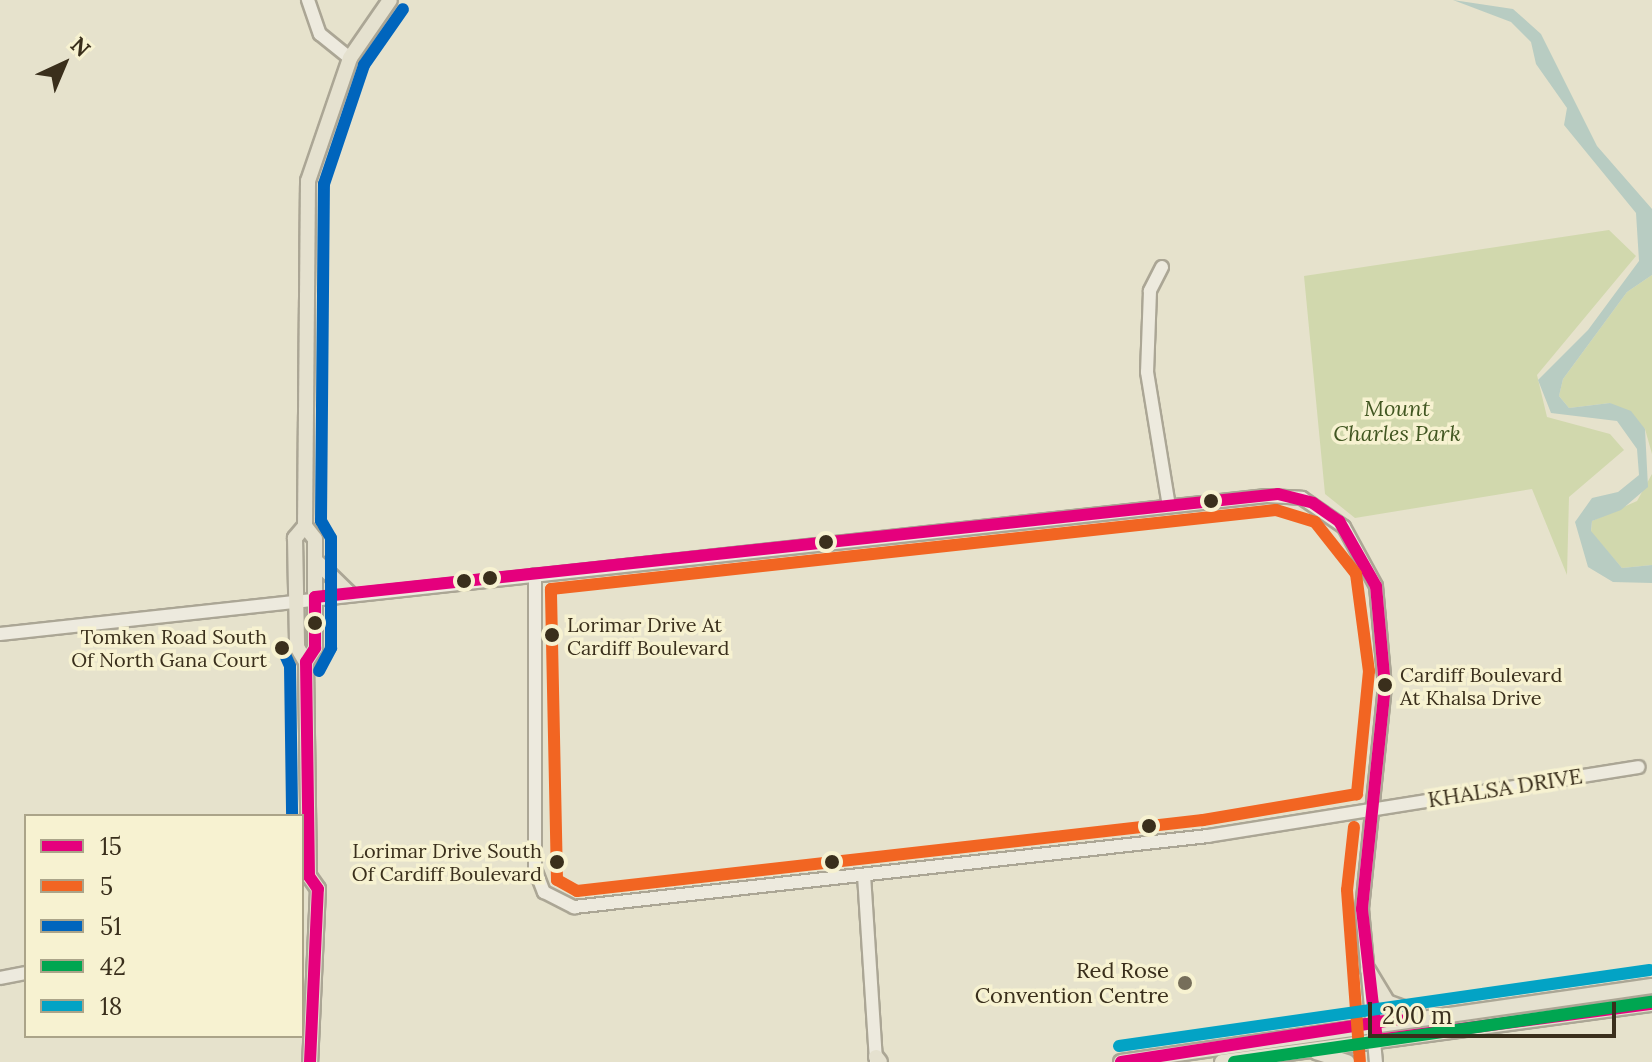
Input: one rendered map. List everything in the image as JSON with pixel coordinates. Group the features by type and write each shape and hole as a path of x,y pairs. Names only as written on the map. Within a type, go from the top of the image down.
{"main road":[{"path":"306,662 315,648 315,539 305,526 302,235 308,181 350,58 390,0"},
{"path":"305,526 295,538 297,647 306,662 306,881 318,889 318,992 306,999 310,1062"},
{"path":"315,560 350,594"},
{"path":"1368,970 1387,1002 1430,1015"},
{"path":"1121,1062 1430,1015 1652,986"},
{"path":"1222,1062 1652,1004"},
{"path":"1308,1050 1347,1062"}],"street":[{"path":"308,0 320,34 350,58"},
{"path":"1162,267 1150,291 1147,372 1169,506"},
{"path":"0,634 296,599 1290,495 1323,508 1357,543 1376,586 1385,670 1363,890 1368,970 1376,1023 1376,1062"},
{"name":"KHALSA DRIVE","path":"535,575 535,869 554,901 574,907 1205,836 1638,767"},
{"path":"864,875 877,1060"},
{"path":"304,944 318,945"},
{"path":"0,978 24,973"}],"green space":[{"name":"Mount Charles Park","path":"1609,230 1636,256 1537,375 1547,417 1610,434 1624,450 1569,497 1567,575 1532,489 1355,518 1325,494 1304,276"},
{"path":"1652,275 1652,454 1645,429 1610,403 1569,408 1559,396 1563,379 1627,292"},
{"path":"1652,474 1652,565 1622,568 1591,532 1592,521 1637,501"}],"shaded area":[{"path":"1453,0 1513,9 1541,34 1597,146 1652,209 1652,275 1627,292 1563,379 1559,396 1569,408 1610,403 1631,411 1645,429 1648,487 1621,510 1592,521 1591,531 1622,568 1652,565 1652,583 1613,582 1588,567 1575,522 1592,498 1618,492 1639,475 1637,449 1617,421 1551,413 1538,380 1588,330 1639,261 1636,213 1564,125 1567,108 1536,64 1531,42 1511,22"}],"transit line":[{"name":"51","path":"319,671 331,648 331,538 321,521 324,184 364,65 403,9"},
{"name":"15","path":"310,1062 318,889 309,876 306,662 315,648 315,597 1278,494 1313,503 1339,521 1376,586 1385,686 1362,909 1377,1040 1652,1004"},
{"name":"5","path":"1276,510 1315,522 1356,574 1369,671 1357,794 1203,820 577,891 557,880 551,589 1276,510"},
{"name":"51","path":"282,648 290,666 292,814"},
{"name":"5","path":"1354,827 1347,890 1360,1062"},
{"name":"18","path":"1119,1046 1650,970"},
{"name":"42","path":"1234,1062 1652,1002"},
{"name":"15","path":"1121,1062 1399,1019"}],"place":[{"name":"Lorimar Drive At Cardiff Boulevard","path":"552,635"},
{"name":"Tomken Road South Of North Gana Court","path":"282,648"},
{"name":"Cardiff Boulevard At Khalsa Drive","path":"1385,685"},
{"name":"Lorimar Drive South Of Cardiff Boulevard","path":"557,862"},
{"name":"Red Rose Convention Centre","path":"1185,983"}]}
